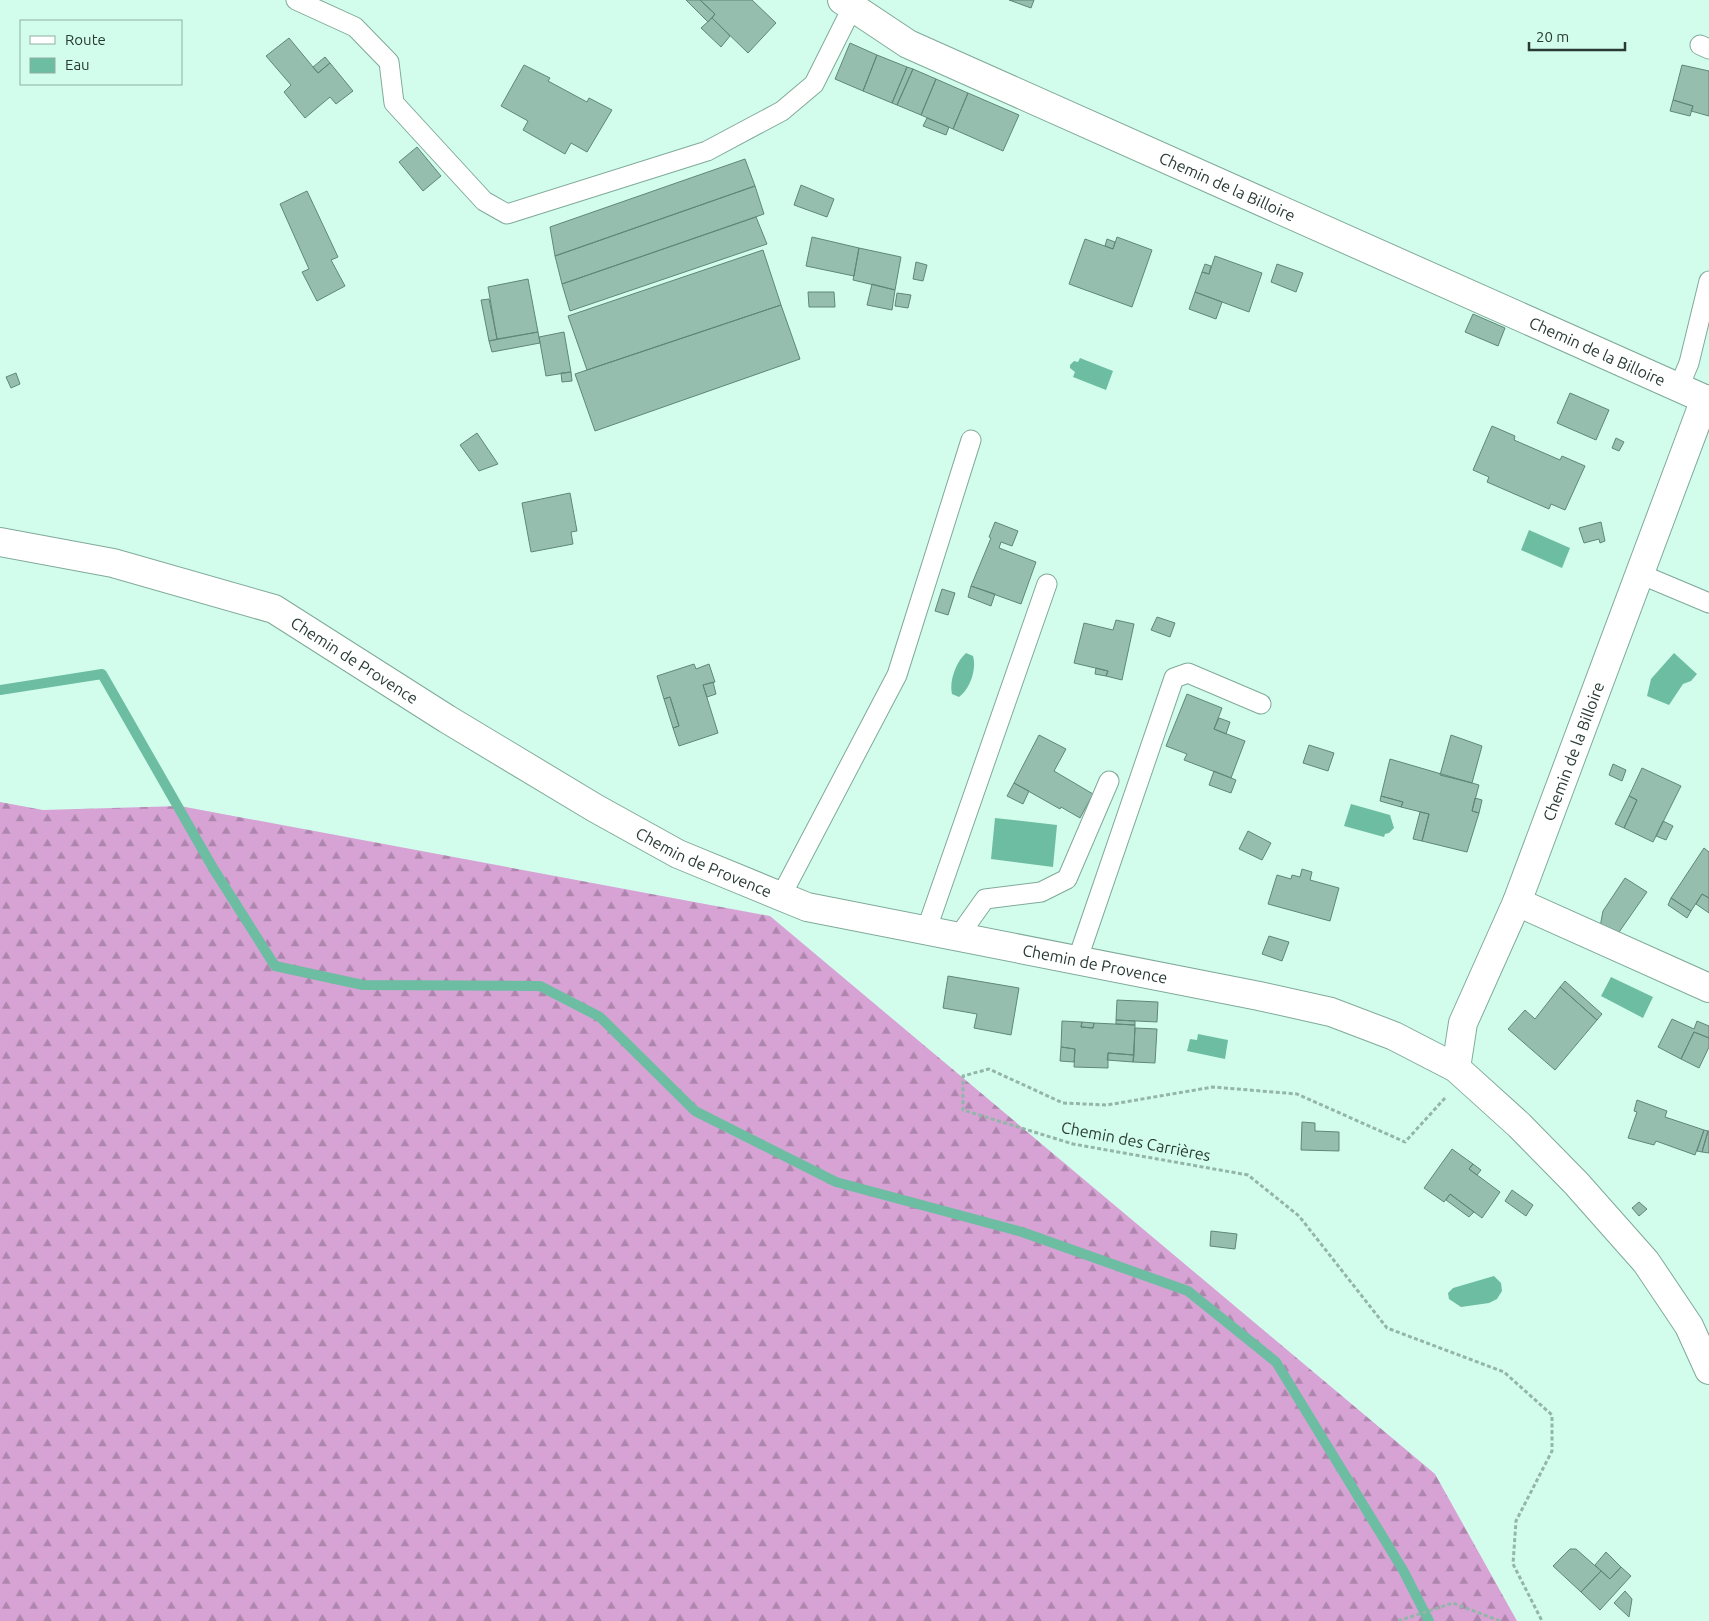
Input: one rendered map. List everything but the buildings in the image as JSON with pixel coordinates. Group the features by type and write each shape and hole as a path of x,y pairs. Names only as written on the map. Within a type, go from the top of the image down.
{"street":[{"name":"Chemin de la Billoire","path":"849,3 908,44 1679,387 1708,394 1517,902 1463,1023 1456,1068"},
{"name":"Chemin de Provence","path":"0,542 113,563 274,609 447,719 595,808 678,854 807,907 1259,996 1331,1012 1394,1036 1456,1068 1519,1125 1576,1183 1646,1262 1689,1326 1709,1370"},
{"path":"1517,902 1709,988"}],"lane":[{"path":"296,0 355,27 388,62 394,103 484,201 508,214 707,152 782,111 814,84 849,3"},
{"path":"1679,387 1689,363 1709,281"},
{"path":"781,896 897,675 971,440"},
{"path":"1640,574 1709,603"},
{"path":"926,931 1047,584"},
{"path":"1077,961 1174,678 1188,673 1262,704"},
{"path":"958,937 985,899 1041,892 1067,879 1109,781"}],"path":[{"name":"Chemin des Carrières","path":"1456,1068 1448,1095 1405,1142 1298,1094 1213,1087 1107,1104 1063,1103 988,1069 963,1076 963,1110 1073,1144 1248,1175 1299,1216 1387,1328 1504,1372 1552,1414 1552,1451 1516,1521 1513,1564 1542,1621"},
{"path":"1398,1621 1453,1604 1500,1621"}],"green space":[{"path":"0,802 43,810 180,806 770,916 1435,1474 1517,1621 0,1621"}],"water":[{"path":"1080,358 1113,371 1106,390 1073,377 1075,372 1070,368 1070,365 1074,361 1078,362"},
{"path":"1529,530 1570,548 1562,568 1521,550"},
{"path":"966,653 973,656 974,667 969,684 959,697 952,694 952,678 956,666"},
{"path":"1674,653 1697,674 1691,681 1683,684 1669,705 1647,696 1651,679"},
{"path":"1351,804 1390,815 1394,828 1385,834 1384,837 1344,826"},
{"path":"995,818 1057,825 1053,867 991,859"},
{"path":"1611,977 1653,997 1643,1018 1601,996"},
{"path":"1198,1034 1228,1040 1225,1059 1187,1051 1190,1039 1197,1040"},
{"path":"1494,1276 1501,1283 1502,1291 1497,1299 1489,1303 1461,1307 1449,1299 1448,1293 1453,1288"}],"waterway":[{"path":"0,690 102,674 213,868 275,966 363,985 540,986 600,1017 695,1111 836,1182 1022,1232 1188,1291 1276,1362 1403,1570 1429,1621"}]}
